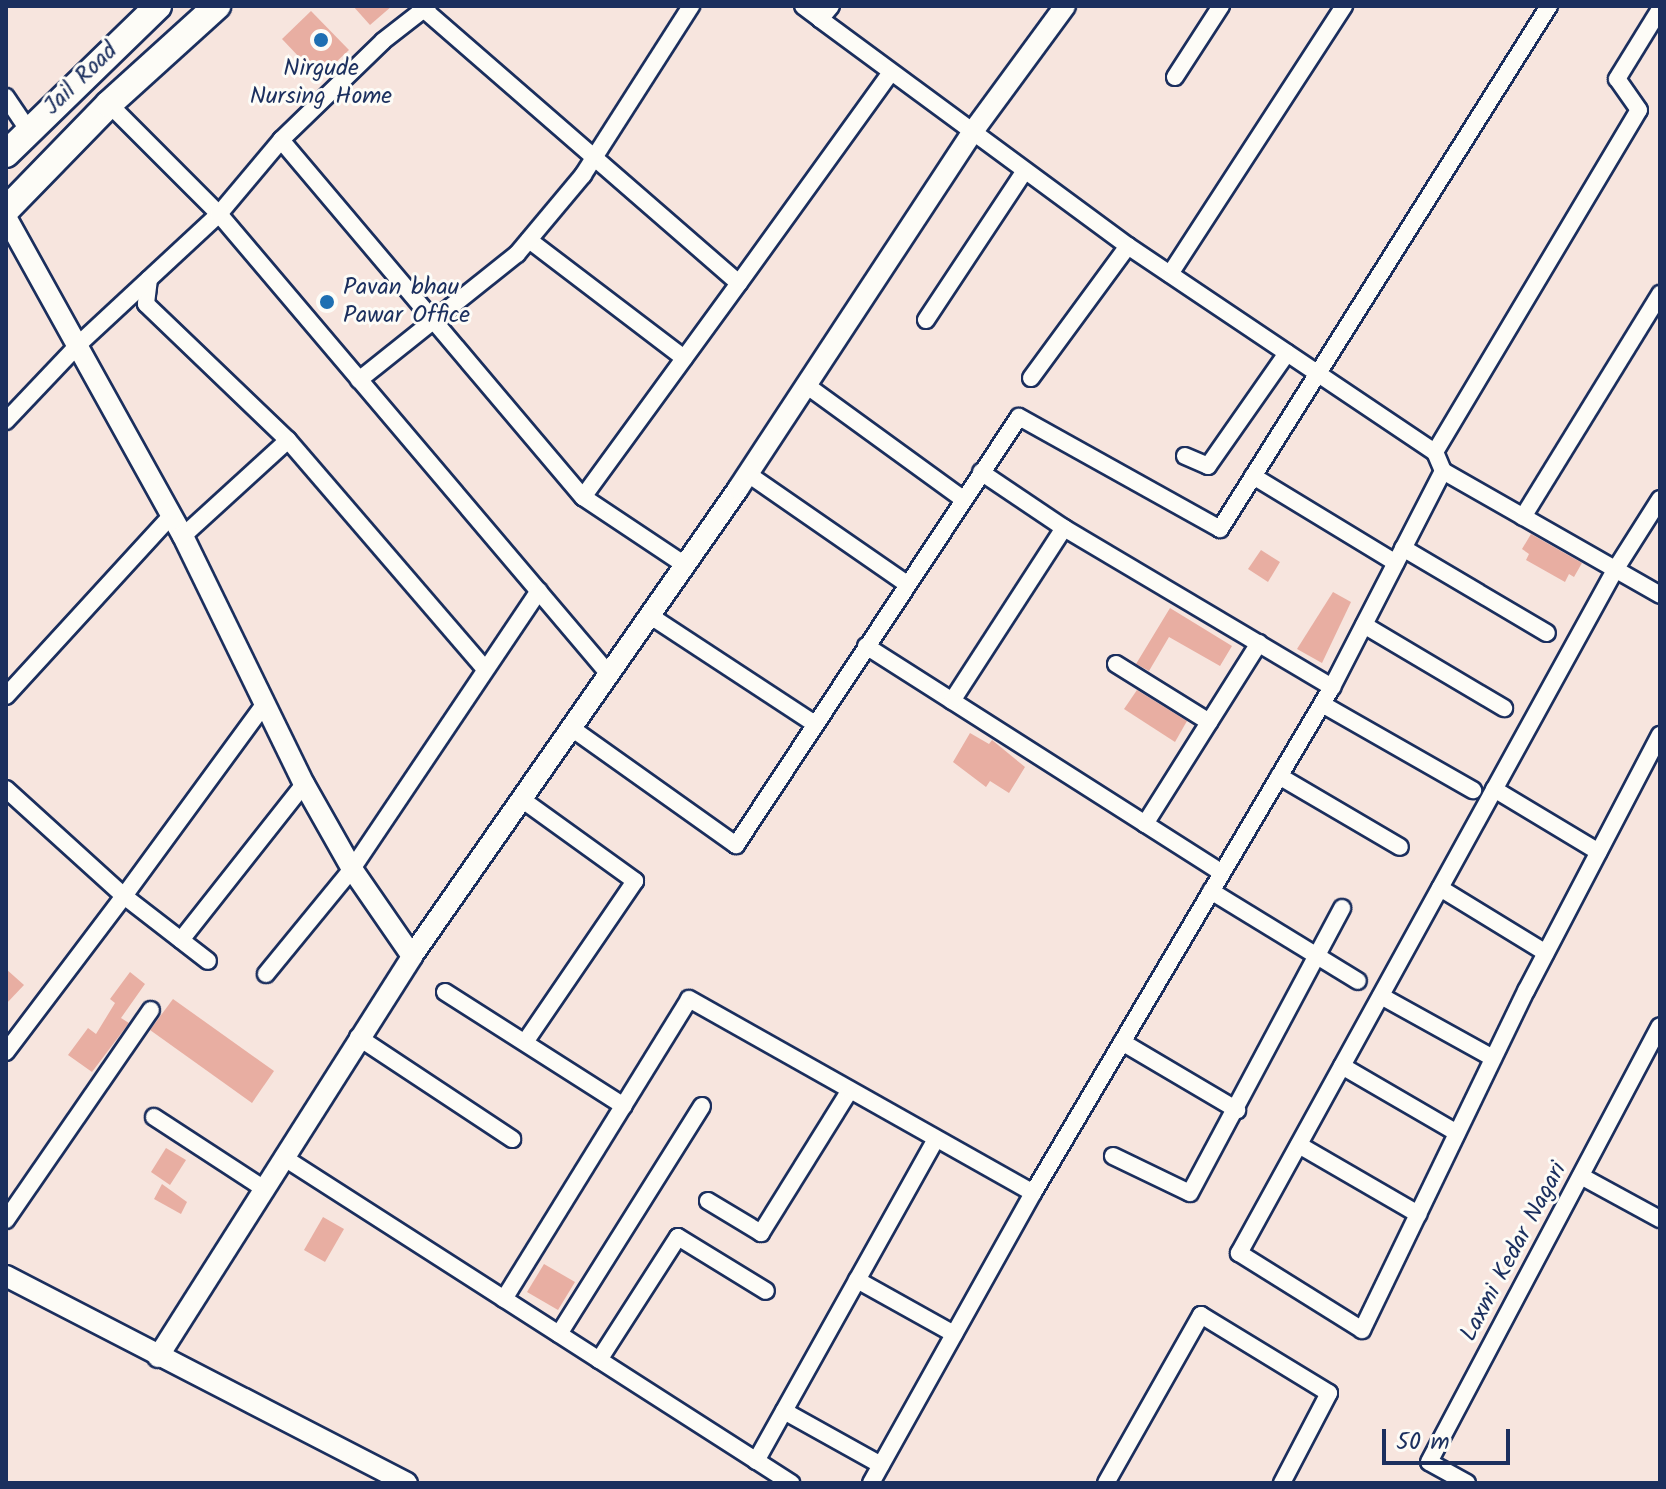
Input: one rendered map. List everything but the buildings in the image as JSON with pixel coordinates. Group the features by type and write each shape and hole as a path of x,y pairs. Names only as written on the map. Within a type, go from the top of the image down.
{"main road":[{"name":"Jail Road","path":"6,154 158,6"},
{"path":"6,210 109,104 217,6"}],"street":[{"path":"359,380 529,240 593,160 691,6"},
{"path":"803,6 971,134 1128,246 1435,452 1443,471 1660,595"},
{"path":"820,19 831,6"},
{"path":"158,1357 412,956 748,474 971,134 1065,6"},
{"path":"1175,77 1221,6"},
{"path":"1170,274 1344,6"},
{"path":"570,727 736,845 1019,417 1220,529 1549,6"},
{"path":"6,421 79,344 219,214 281,140 383,41 424,7 593,160 739,283"},
{"path":"1435,452 1639,110 1617,79 1660,9"},
{"path":"583,497 891,72"},
{"path":"6,97 28,130"},
{"path":"109,104 219,214 608,673"},
{"path":"281,140 583,497 685,565"},
{"path":"926,320 1024,172"},
{"path":"6,217 172,515 304,784 352,869 412,956"},
{"path":"529,240 684,358"},
{"path":"1031,378 1128,246"},
{"path":"149,279 146,304 288,440 484,668"},
{"path":"1523,517 1660,294"},
{"path":"1185,456 1208,466 1287,353"},
{"path":"806,385 963,499"},
{"path":"183,536 288,440"},
{"path":"871,1483 1033,1193 1332,687 1443,471"},
{"path":"981,472 1064,528 1332,687"},
{"path":"748,474 907,584"},
{"path":"1253,476 1547,633"},
{"path":"1660,499 1615,570 1239,1253 1362,1330 1493,1058 1660,735"},
{"path":"6,696 172,515"},
{"path":"952,701 1064,528"},
{"path":"266,974 352,869 484,668 539,591"},
{"path":"649,615 815,724"},
{"path":"1364,625 1504,708"},
{"path":"1145,824 1259,643"},
{"path":"866,646 1222,873"},
{"path":"1116,664 1209,722"},
{"path":"1322,704 1473,790"},
{"path":"6,1052 264,705"},
{"path":"1279,776 1400,847"},
{"path":"181,940 304,784"},
{"path":"6,789 124,896 208,961"},
{"path":"1494,789 1599,852"},
{"path":"520,798 635,881 525,1042"},
{"path":"1440,888 1546,953"},
{"path":"1211,891 1320,953 1358,981"},
{"path":"1113,1156 1190,1193 1237,1110 1342,908"},
{"path":"445,992 624,1106"},
{"path":"1381,996 1493,1058"},
{"path":"504,1299 689,999 1033,1193"},
{"path":"6,1220 151,1010"},
{"name":"Laxmi Kedar Nagari","path":"1467,1483 1429,1462 1660,1026"},
{"path":"358,1037 512,1139"},
{"path":"1122,1042 1237,1110"},
{"path":"1342,1066 1457,1133"},
{"path":"708,1201 761,1233 850,1090"},
{"path":"559,1334 702,1106"},
{"path":"154,1117 263,1188"},
{"path":"756,1461 936,1139"},
{"path":"1299,1145 1418,1214"},
{"path":"283,1157 791,1483"},
{"path":"1581,1176 1660,1219"},
{"path":"599,1360 678,1237 766,1291"},
{"path":"6,1276 407,1483"},
{"path":"857,1280 954,1334"},
{"path":"1106,1483 1201,1315 1329,1393 1282,1483"},
{"path":"784,1411 881,1465"}],"place":[{"name":"Nirgude Nursing Home","path":"321,40"},
{"name":"Pavan bhau Pawar Office","path":"327,302"}]}
